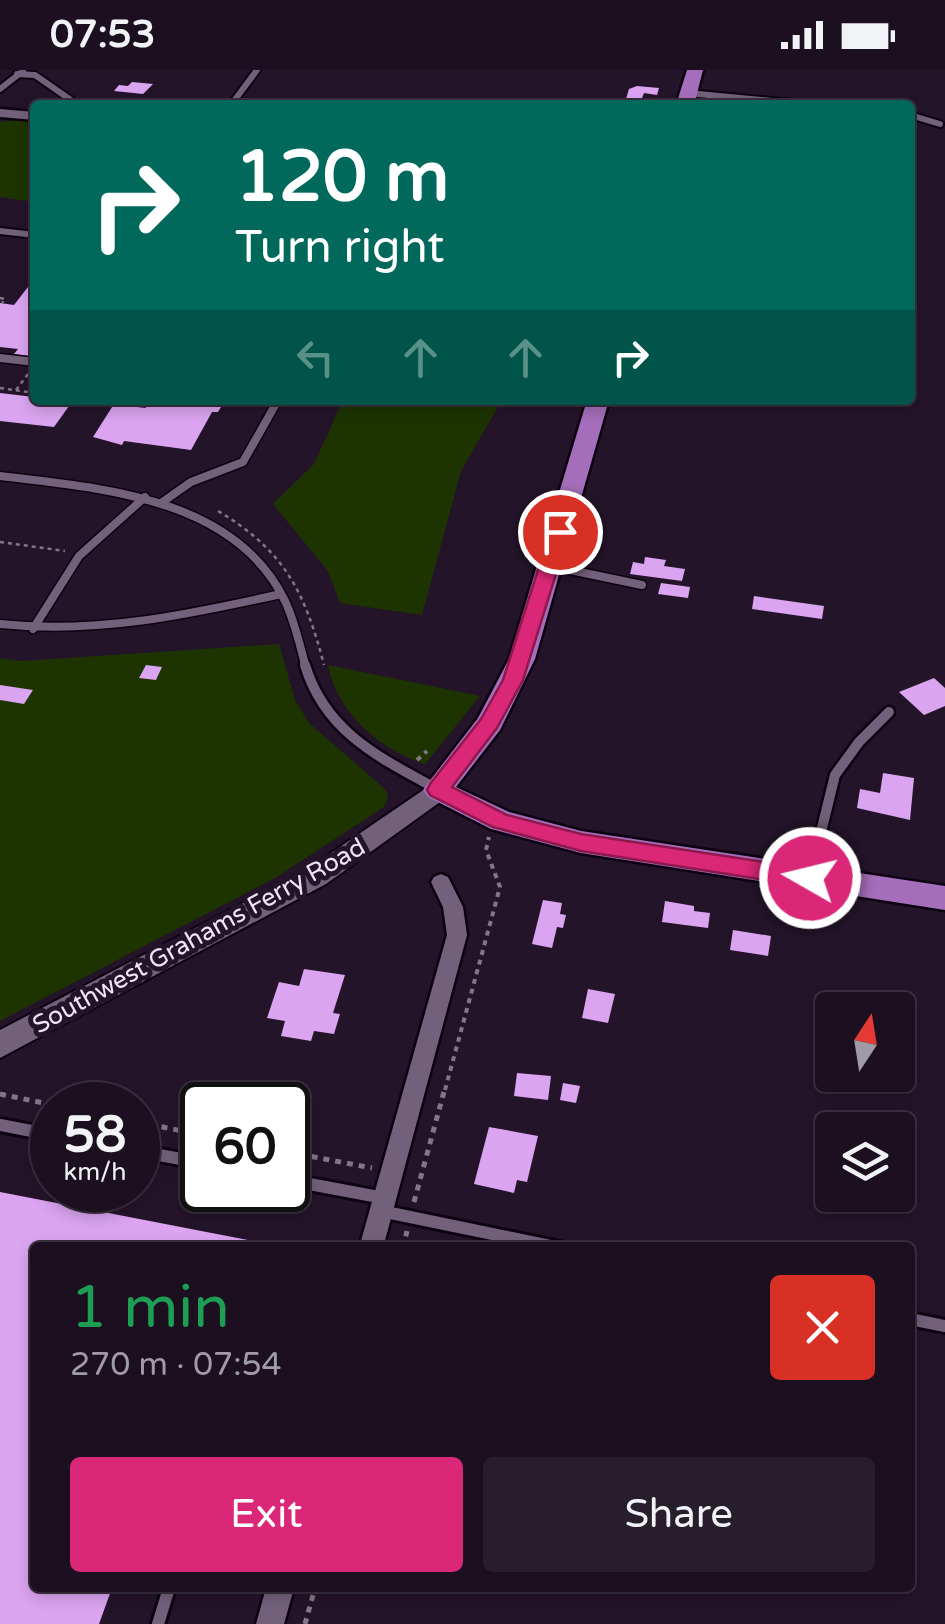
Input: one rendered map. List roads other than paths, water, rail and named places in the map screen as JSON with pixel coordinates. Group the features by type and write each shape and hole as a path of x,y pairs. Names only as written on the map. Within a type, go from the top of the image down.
{"main road":[{"path":"686,99 695,70"},
{"name":"Southwest Grahams Ferry Road","path":"0,1046 316,877 438,790 473,748 503,700 522,659 597,405"},
{"path":"438,790 501,821 606,848 945,898"}],"street":[{"path":"0,113 30,116"},
{"path":"373,1242 457,935 453,907 441,882"},
{"path":"270,1624 279,1592"}],"lane":[{"path":"235,100 257,70"},
{"path":"0,89 20,72 35,76 71,100"},
{"path":"915,116 940,124"},
{"path":"0,231 30,234"},
{"path":"0,358 30,361"},
{"path":"161,503 196,480 243,462 275,405"},
{"path":"0,476 145,497 202,521 250,553 282,594 314,692 328,716 360,745 438,790"},
{"path":"32,629 79,556 145,497"},
{"path":"550,566 642,585"},
{"path":"0,624 70,631 131,626 282,594"},
{"path":"810,878 835,775 859,742 889,712"},
{"path":"0,1125 30,1130"},
{"path":"310,1186 383,1205 410,1217 531,1242"},
{"path":"915,1319 945,1326"},
{"path":"158,1624 168,1592"}]}
